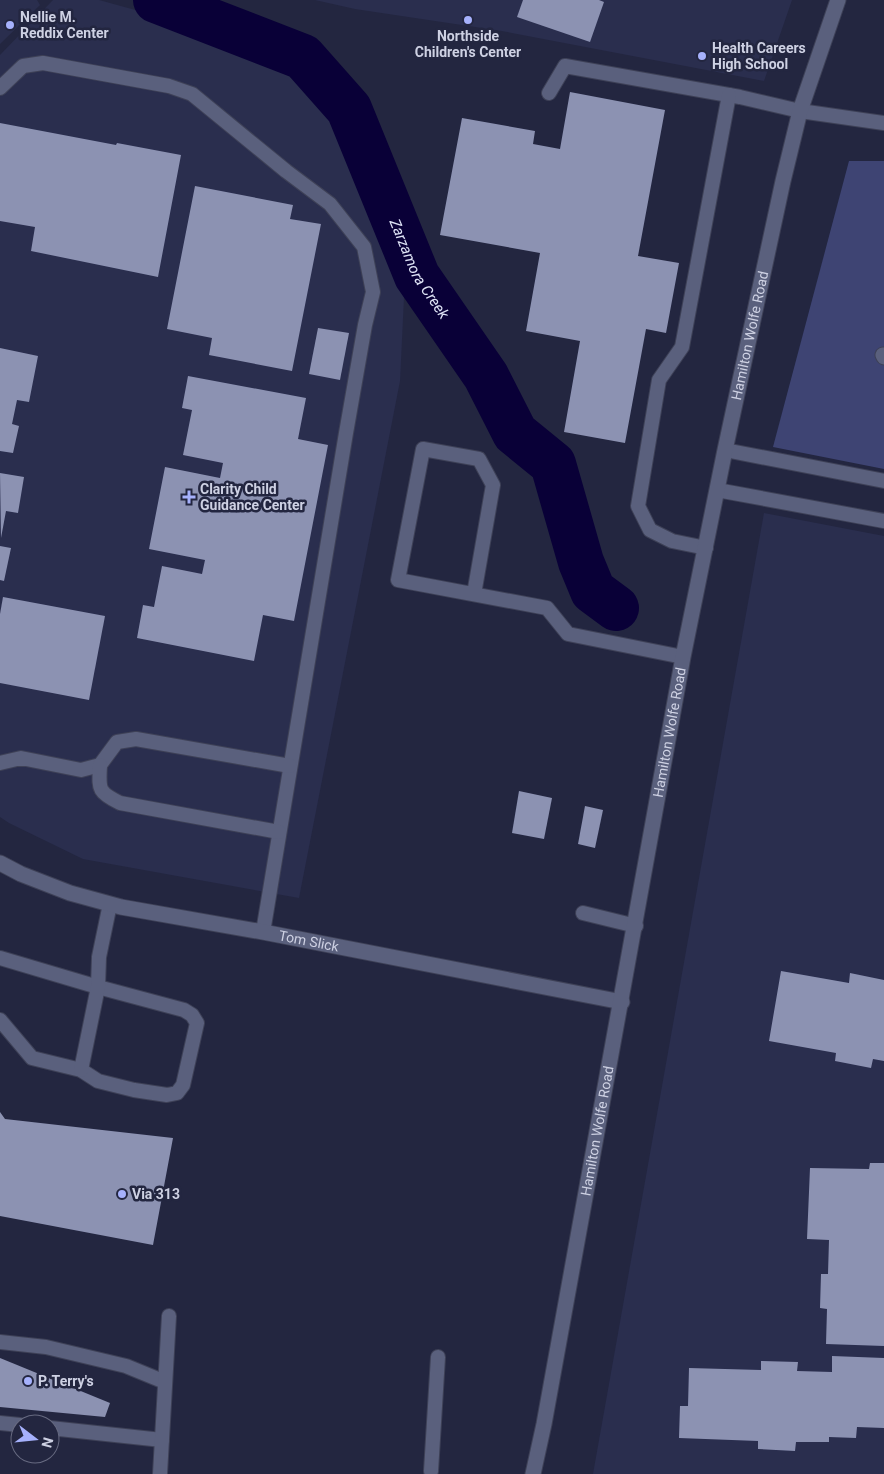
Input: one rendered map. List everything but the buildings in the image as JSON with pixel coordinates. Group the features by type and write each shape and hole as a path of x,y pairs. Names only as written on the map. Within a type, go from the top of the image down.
{"street":[{"name":"Hamilton Wolfe Road","path":"533,1474 546,1414 636,926 683,657 725,450 800,111 838,0"},
{"name":"Tom Slick","path":"0,864 70,893 110,904 622,1002"}],"lane":[{"path":"0,88 23,66 43,63 168,86 192,94 286,172 330,204 364,247 373,292 365,325 263,932"},
{"path":"549,93 565,66 729,95 800,111 884,123"},
{"path":"706,548 672,541 650,530 638,506 659,380 682,347 729,95"},
{"path":"474,594 493,485 479,460 423,450 398,580 546,608 568,634 683,657"},
{"path":"725,450 884,481"},
{"path":"717,490 884,521"},
{"path":"279,832 120,803 105,796 99,786 100,765 117,742 136,739 290,766"},
{"path":"0,763 21,758 81,770 100,765"},
{"path":"81,1070 98,987 99,957 110,904"},
{"path":"583,913 636,926"},
{"path":"0,958 184,1010 192,1015 197,1023 183,1085 177,1093 167,1095 98,1081 81,1070 32,1058 0,1020"},
{"path":"160,1474 169,1316"},
{"path":"0,1342 46,1347 126,1366 165,1382"},
{"path":"431,1471 438,1357"},
{"path":"60,1429 162,1440"}],"shaded area":[{"name":"Nellie M. Reddix Center","path":"0,0 37,0 40,5 0,44"},
{"name":"Clarity Child Guidance Center","path":"53,0 99,0 244,40 333,112 361,174 404,297 400,381 299,898 83,859 0,817 0,55"},
{"name":"Health Careers High School","path":"315,0 792,0 764,81 502,31 355,9"},
{"path":"849,161 884,161 884,469 773,447"},
{"path":"764,513 884,536 884,1474 593,1474"}],"waterway":[{"name":"Zarzamora Creek","path":"156,0 303,57 349,109 417,276 486,376 515,433 553,464 581,562 593,591 616,608"}],"place":[{"name":"Northside Children's Center","path":"468,20"},
{"name":"Nellie M. Reddix Center","path":"10,25"},
{"name":"Health Careers High School","path":"702,56"},
{"name":"Clarity Child Guidance Center","path":"189,497"},
{"name":"Via 313","path":"122,1194"},
{"name":"P. Terry's","path":"28,1381"}]}
